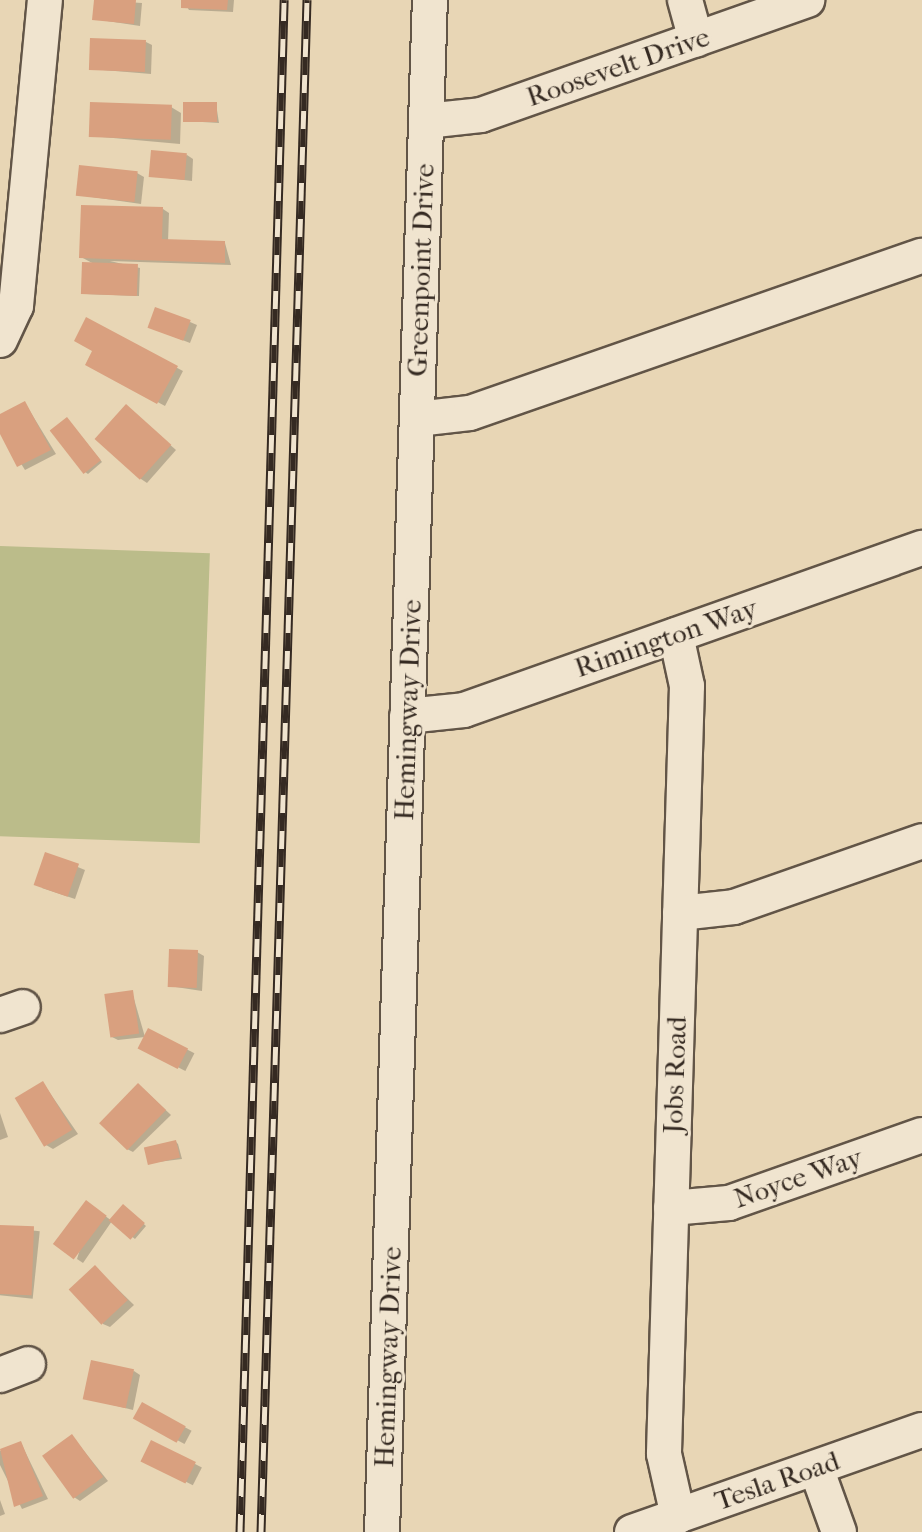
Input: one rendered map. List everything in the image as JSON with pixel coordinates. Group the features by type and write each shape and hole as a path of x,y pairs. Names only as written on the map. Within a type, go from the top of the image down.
{"street":[{"path":"0,340 16,306 45,0"},
{"name":"Greenpoint Drive","path":"417,419 430,0"},
{"path":"685,0 696,40"},
{"name":"Roosevelt Drive","path":"426,121 481,115 807,0"},
{"path":"417,419 470,413 922,256"},
{"name":"Hemingway Drive","path":"382,1532 417,419"},
{"name":"Rimington Way","path":"407,716 464,710 922,548"},
{"name":"Jobs Road","path":"676,635 687,686 664,1454 678,1516"},
{"path":"680,913 734,907 922,841"},
{"name":"Noyce Way","path":"671,1208 729,1203 922,1135"},
{"name":"Tesla Road","path":"632,1532 922,1430"},
{"path":"816,1468 839,1532"}],"green space":[{"path":"0,546 210,553 200,843 0,836"}],"building":[{"path":"94,0 136,0 134,24 92,20"},
{"path":"181,0 228,0 227,10 181,8"},
{"path":"90,38 146,40 145,72 89,70"},
{"path":"90,102 172,105 171,140 89,137"},
{"path":"183,102 217,102 217,122 183,122"},
{"path":"151,150 187,153 185,180 149,177"},
{"path":"79,165 138,171 134,202 76,196"},
{"path":"81,205 163,207 162,239 225,241 225,263 79,258"},
{"path":"82,262 138,264 137,296 81,294"},
{"path":"155,307 191,320 183,341 147,328"},
{"path":"86,317 178,366 157,404 85,365 92,351 74,341"},
{"path":"25,401 51,450 17,467 0,434 0,414"},
{"path":"126,404 171,445 140,480 95,439"},
{"path":"67,417 101,460 84,474 50,431"},
{"path":"45,852 79,864 68,897 34,885"},
{"path":"169,949 198,950 197,988 168,987"},
{"path":"133,990 139,1034 110,1038 104,994"},
{"path":"148,1028 188,1048 178,1069 138,1048"},
{"path":"43,1081 72,1130 44,1147 15,1098"},
{"path":"138,1083 166,1110 127,1150 99,1123"},
{"path":"176,1140 180,1158 148,1165 144,1147"},
{"path":"86,1200 107,1216 74,1260 53,1244"},
{"path":"123,1204 145,1223 130,1240 109,1221"},
{"path":"0,1225 34,1226 32,1295 0,1294"},
{"path":"95,1265 128,1300 101,1325 69,1290"},
{"path":"91,1360 134,1369 126,1408 83,1399"},
{"path":"142,1402 186,1426 177,1443 133,1419"},
{"path":"72,1434 103,1477 73,1499 42,1456"},
{"path":"151,1440 196,1462 185,1483 140,1462"},
{"path":"21,1441 43,1496 14,1507 0,1449"}],"railway":[{"path":"240,1532 284,0"},
{"path":"261,1532 307,0"}]}
